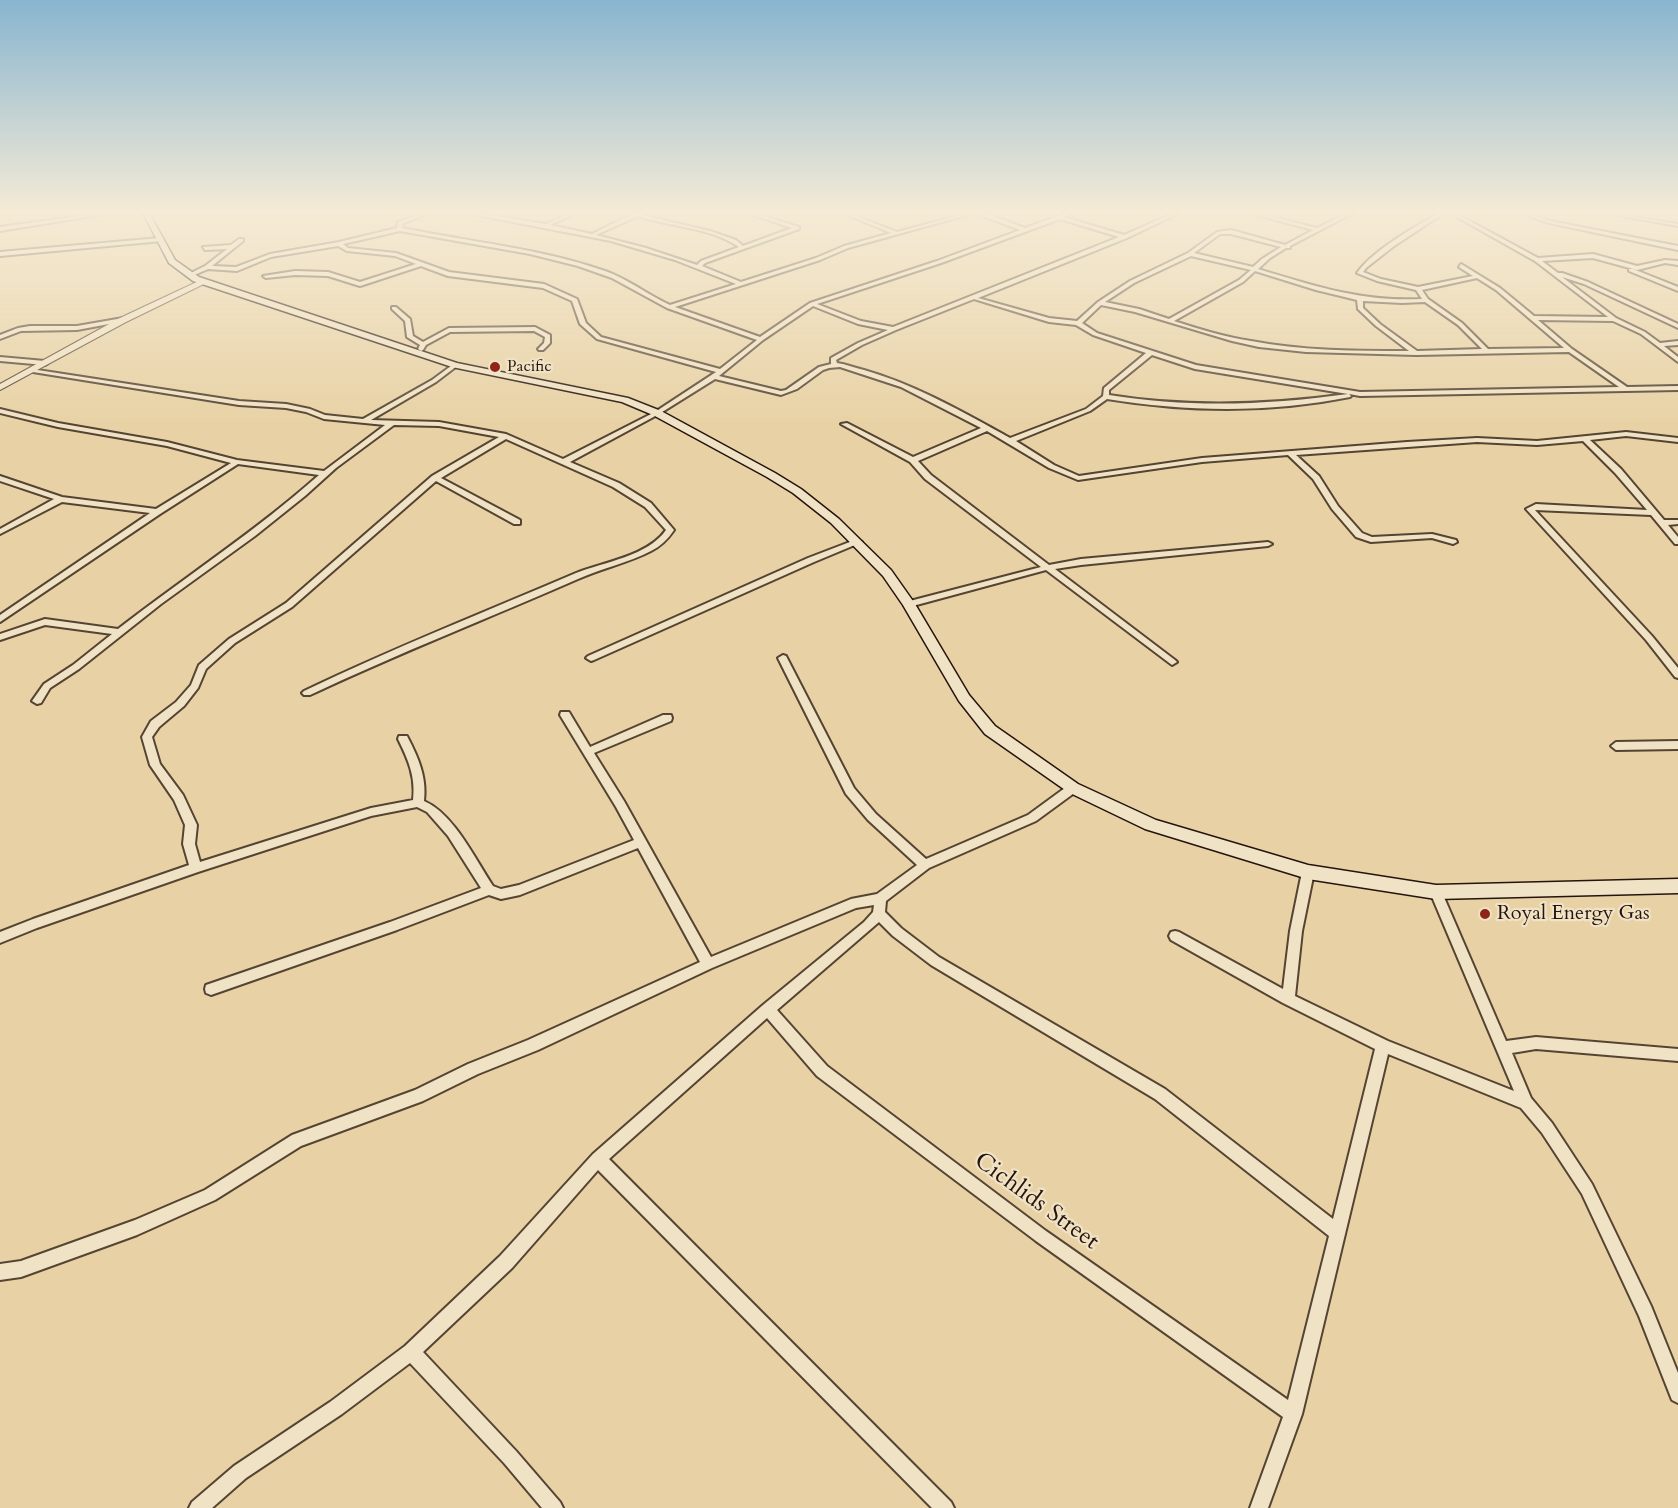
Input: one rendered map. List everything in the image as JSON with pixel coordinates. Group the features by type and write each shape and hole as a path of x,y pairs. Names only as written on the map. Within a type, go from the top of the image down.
{"main road":[{"path":"208,283 420,348 455,364 626,400 657,413 798,491 858,542 887,573 909,604 964,698 990,730 1073,788 1151,825 1308,872 1436,892 1678,886"}],"street":[{"path":"0,387 123,320 201,283"},
{"path":"523,283 544,286 574,300 584,324 599,338 721,371"},
{"path":"625,283 669,307 761,339"},
{"path":"565,461 657,413 714,377 761,339 812,304 874,283"},
{"path":"834,364 833,359 894,329 1012,283"},
{"path":"1078,323 1100,303 1130,283"},
{"path":"1169,321 1237,283"},
{"path":"1295,283 1360,300 1395,303 1426,300"},
{"path":"1394,283 1418,289 1448,283"},
{"path":"1486,283 1498,290 1570,350 1626,389"},
{"path":"1566,283 1614,319 1643,333 1678,360"},
{"path":"1587,283 1678,326"},
{"path":"1663,283 1678,290"},
{"path":"669,307 741,284"},
{"path":"1418,289 1426,300 1460,324 1486,350"},
{"path":"977,298 1049,320 1078,323 1095,334 1195,367 1360,394"},
{"path":"1360,300 1360,308 1378,325 1416,353"},
{"path":"1100,303 1130,308 1200,331 1265,345 1354,354 1570,350"},
{"path":"812,304 860,323 894,329"},
{"path":"394,308 408,320 410,337 420,348 449,330 535,329 548,336 547,343 541,349"},
{"path":"1532,318 1614,319"},
{"path":"0,337 24,327 76,328 106,320 123,320"},
{"path":"1659,345 1678,343"},
{"path":"1106,397 1106,389 1150,353"},
{"path":"0,359 45,363"},
{"path":"366,420 434,381 455,364"},
{"path":"714,377 781,393 791,392 811,375 834,364 894,381 1010,441 1060,472 1078,478 1202,460 1407,444 1477,440 1537,443 1626,434 1678,440"},
{"path":"33,370 239,403 286,406 308,410 324,417 439,424 506,436 616,485 648,505 670,530 664,540 616,563 579,574 530,597 404,647 307,693"},
{"path":"1010,441 1088,410 1106,397 1143,403 1226,407 1288,405 1360,394 1678,388"},
{"path":"0,411 57,425 188,448 237,462 325,473"},
{"path":"37,701 47,686 252,534 325,473 393,423"},
{"path":"844,424 913,460 928,477 1172,662"},
{"path":"913,460 985,429"},
{"path":"196,868 189,844 191,825 179,798 155,765 147,737 155,724 180,704 195,686 202,667 232,641 289,606 435,478 506,436"},
{"path":"1584,438 1617,471 1678,542"},
{"path":"1291,454 1316,478 1335,507 1359,535 1371,540 1432,536 1453,542"},
{"path":"0,619 157,512 237,462"},
{"path":"0,478 61,499 157,512"},
{"path":"435,478 517,522"},
{"path":"0,532 61,499"},
{"path":"1652,513 1536,506 1530,509 1605,589 1678,675"},
{"path":"1662,523 1678,522"},
{"path":"591,658 811,560 858,542"},
{"path":"909,604 1046,568 1104,559 1268,544"},
{"path":"0,637 45,622 121,632"},
{"path":"783,658 850,791 872,816 926,865"},
{"path":"565,715 608,783 708,964"},
{"path":"587,752 667,718"},
{"path":"403,739 416,766 421,785 418,803"},
{"path":"1616,746 1678,745"},
{"path":"198,1508 240,1472 336,1408 411,1352 506,1262 598,1159 868,926 879,906 926,865 1032,818 1073,788"},
{"path":"0,939 33,924 196,868 371,812 418,803 431,809 452,833 489,890 501,894 520,890 640,842"},
{"path":"1288,999 1296,931 1308,872"},
{"path":"211,989 489,890"},
{"path":"1436,892 1526,1103 1547,1128 1587,1189 1645,1312 1678,1394"},
{"path":"0,1272 21,1269 136,1227 210,1195 297,1140 418,1096 708,964 855,903 879,906 897,932 935,961 1160,1094 1338,1233"},
{"path":"1175,936 1288,999 1383,1046 1526,1103"},
{"name":"Cichlids Street","path":"768,1010 822,1071 1032,1229 1293,1414"},
{"path":"1503,1048 1536,1043 1678,1055"},
{"path":"1259,1508 1293,1414 1383,1046"},
{"path":"598,1159 945,1508"},
{"path":"411,1352 510,1457 554,1508"}],"place":[{"name":"Pacific","path":"495,367"},
{"name":"Royal Energy Gas","path":"1485,914"}]}
